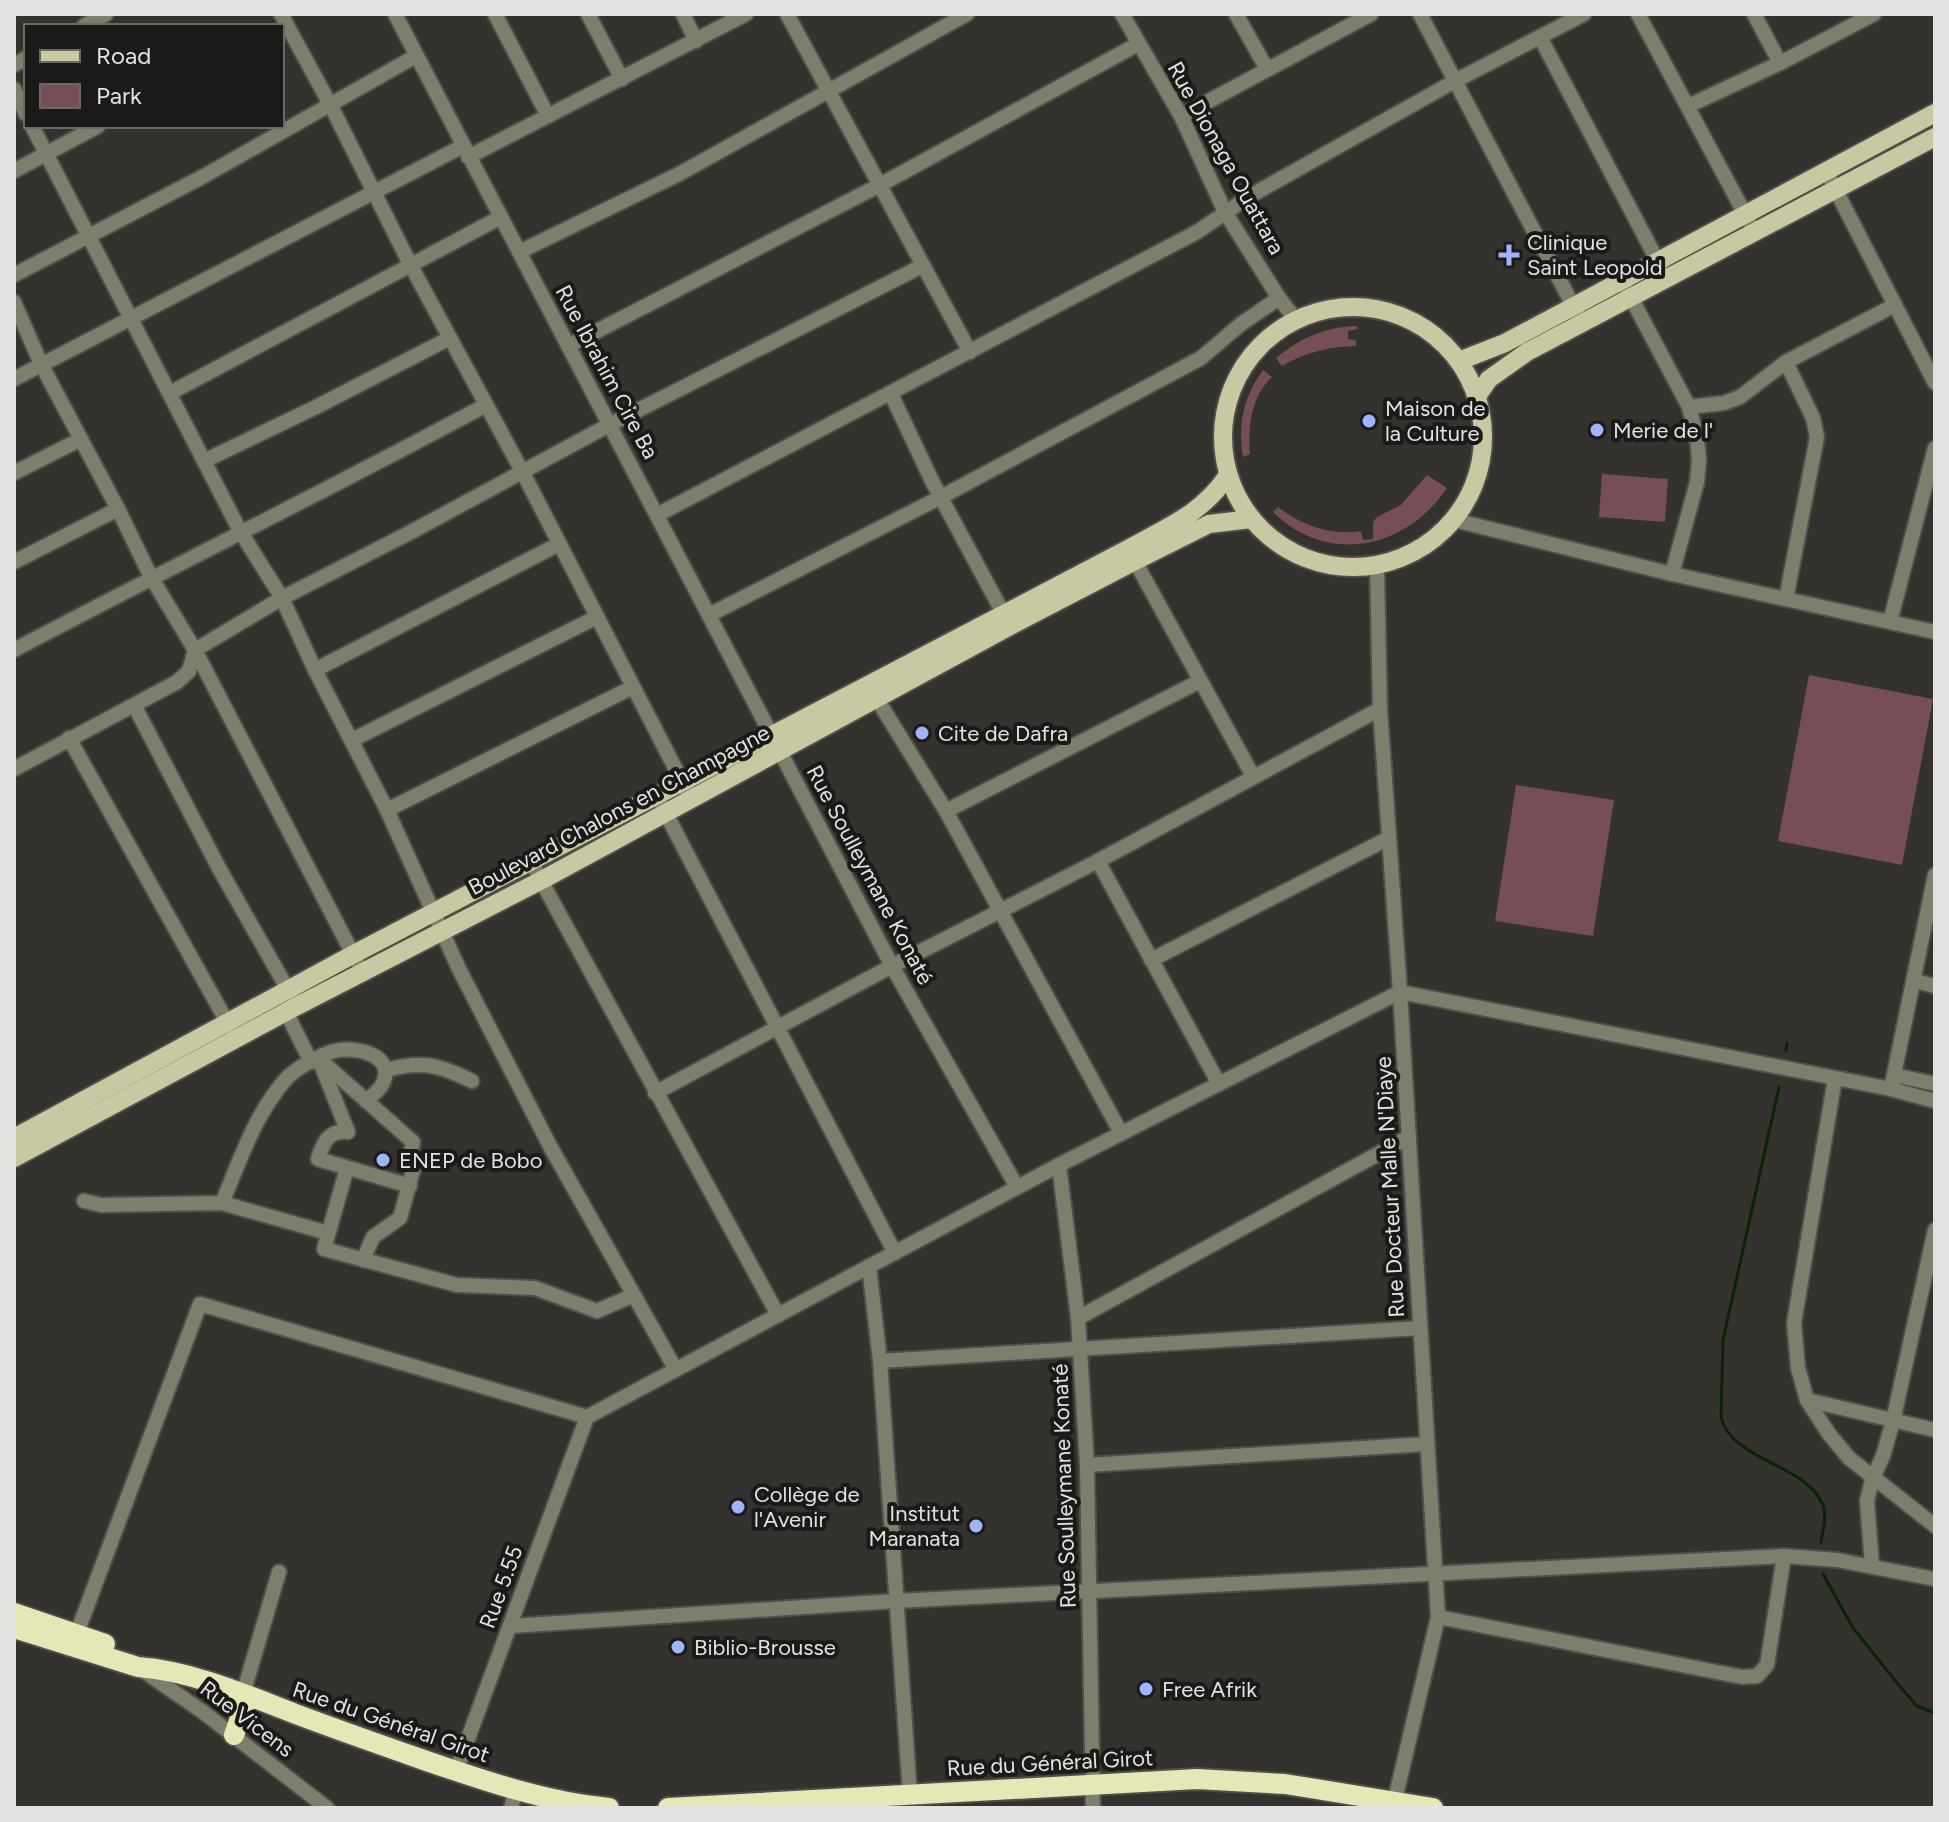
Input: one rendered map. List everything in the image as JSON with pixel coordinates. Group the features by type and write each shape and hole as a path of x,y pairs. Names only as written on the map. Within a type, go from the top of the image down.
{"highway":[{"path":"14,1613 138,1667 160,1669"},
{"path":"14,1628 141,1656 160,1669"},
{"name":"Rue du Général Girot","path":"160,1669 245,1695 456,1771 514,1799 557,1800 609,1808"},
{"path":"234,1735 245,1695"},
{"name":"Rue du Général Girot","path":"668,1808 1197,1779 1285,1784 1433,1808"}],"main road":[{"path":"1459,361 1505,343 1620,280 1662,268 1750,223 1827,173 1935,113"},
{"path":"1750,223 1837,190 1935,137"},
{"path":"1477,396 1489,379 1514,360 1631,296 1662,268"},
{"path":"1344,307 1385,311 1405,318 1428,331 1459,361 1477,396 1484,432 1481,464 1471,494 1454,520 1431,542 1413,553 1377,566 1345,567 1310,560 1278,544 1251,519 1235,494 1228,475 1222,433 1227,401 1235,381 1259,346 1296,320 1344,307"},
{"name":"Boulevard Chalons en Champagne","path":"1131,555 1213,497 1228,475"},
{"name":"Boulevard Chalons en Champagne","path":"291,1003 354,954 656,795 776,742 1131,555 1209,524 1251,519"},
{"name":"Boulevard Chalons en Champagne","path":"14,1138 291,1003 362,973 542,880 691,799 776,742"},
{"name":"Boulevard Chalons en Champagne","path":"14,1158 231,1032"}],"street":[{"path":"88,24 106,14"},
{"name":"Rue Ibrahim Cire Ba","path":"395,14 776,742"},
{"path":"495,14 548,116"},
{"path":"588,14 622,79"},
{"path":"683,14 696,41"},
{"path":"14,379 374,192 548,116 746,14"},
{"path":"787,14 970,352"},
{"path":"519,252 679,174 967,14"},
{"name":"Rue Dionaga Ouattara","path":"1122,14 1181,116 1225,212 1296,320"},
{"path":"1236,14 1267,69"},
{"path":"1181,116 1371,14"},
{"path":"1420,14 1583,322"},
{"path":"657,515 1197,232 1250,196 1455,81 1584,14"},
{"path":"1638,14 1750,223"},
{"path":"1754,14 1780,63"},
{"path":"1688,106 1780,63 1869,15"},
{"path":"285,31 331,106 410,264 522,471 691,799"},
{"path":"1540,37 1662,268"},
{"path":"568,346 878,186 1138,44"},
{"path":"14,275 204,176 416,56"},
{"path":"14,89 24,110"},
{"path":"33,128 240,531 282,598 387,810 441,932 550,1146 676,1370"},
{"path":"14,171 94,128"},
{"path":"1827,173 1935,383"},
{"path":"170,393 501,217"},
{"path":"14,769 177,682 189,671 195,650 282,598 609,425 922,266"},
{"path":"1620,280 1689,407 1698,449 1697,482 1672,574"},
{"path":"709,615 941,497 1201,358 1241,324 1279,298"},
{"path":"14,302 41,364 151,577 195,650 362,973"},
{"path":"1689,407 1724,403 1740,397 1786,362 1895,305"},
{"path":"206,460 450,338"},
{"path":"1786,362 1813,418 1817,437 1786,599"},
{"path":"891,394 941,497 1007,620"},
{"path":"14,650 486,405"},
{"path":"14,473 81,439"},
{"path":"1890,622 1935,448"},
{"path":"14,562 118,509"},
{"path":"1454,520 1672,574 1935,632"},
{"path":"315,670 559,544"},
{"path":"1131,555 1253,776"},
{"name":"Rue Docteur Malle N'Diaye","path":"1377,566 1380,709 1438,1617 1394,1804"},
{"path":"352,740 597,617"},
{"path":"946,811 1200,681"},
{"path":"387,810 633,687"},
{"path":"873,692 946,811 1121,1133"},
{"path":"134,705 291,1003 348,1132 339,1131 323,1141 318,1159 410,1186"},
{"path":"655,1093 1380,709"},
{"path":"69,738 231,1032"},
{"name":"Rue Soulleymane Konaté","path":"776,742 892,966 1017,1187"},
{"path":"656,795 895,1253"},
{"path":"1151,960 1389,838"},
{"path":"1098,861 1219,1084"},
{"path":"531,862 778,1315"},
{"path":"1893,1082 1935,875"},
{"path":"1915,981 1935,986"},
{"path":"75,1640 200,1304 587,1417 1059,1165 1400,992 1835,1078 1935,1084"},
{"path":"222,1203 256,1122 288,1076 334,1051 369,1053 382,1061 386,1070 384,1082 366,1101"},
{"path":"315,1060 413,1142 409,1162 414,1167 400,1218 373,1237 363,1260"},
{"path":"386,1070 420,1064 447,1069 472,1081"},
{"path":"1835,1078 1794,1323 1798,1368 1807,1400 1849,1458 1935,1526"},
{"path":"1893,1082 1935,1101"},
{"path":"1078,1318 1409,1137"},
{"name":"Rue Soulleymane Konaté","path":"1059,1165 1081,1347 1087,1465 1093,1808"},
{"path":"347,1168 324,1249 457,1285 535,1288 597,1311 634,1295"},
{"path":"84,1201 101,1205 222,1203 328,1233"},
{"path":"1872,1566 1867,1501 1893,1421 1935,1230"},
{"path":"869,1266 880,1361 910,1795"},
{"path":"880,1361 1420,1328"},
{"path":"1807,1400 1935,1430"},
{"name":"Rue 5.55","path":"456,1771 587,1417"},
{"path":"1087,1465 1427,1444"},
{"path":"511,1626 896,1601 1784,1556 1872,1566 1935,1579"},
{"path":"1438,1617 1742,1677 1757,1676 1767,1665 1784,1556"},
{"path":"245,1695 279,1572"},
{"name":"Rue Vicens","path":"138,1667 234,1735 327,1808"}],"green space":[{"path":"1357,326 1358,329 1348,331 1348,339 1356,340 1356,346 1318,351 1282,366 1276,358 1314,335"},
{"path":"1263,370 1272,377 1255,403 1250,454 1243,457 1241,433 1244,411"},
{"path":"1602,474 1668,479 1665,522 1599,517"},
{"path":"1427,475 1447,488 1430,509 1388,537 1365,543 1341,544 1318,540 1295,529 1273,512 1278,507 1317,528 1338,532 1361,531 1363,540 1373,539 1373,522 1377,517 1401,505"},
{"path":"1809,675 1933,699 1902,865 1778,841"},
{"path":"1516,785 1614,800 1593,936 1495,921"}],"waterway":[{"path":"1786,1051 1787,1043"},
{"path":"1779,1087 1723,1340 1721,1417 1728,1432 1739,1444 1802,1480 1814,1491 1824,1509 1821,1542"},
{"path":"1823,1574 1853,1628 1897,1683 1917,1706 1935,1713"}],"place":[{"name":"Clinique Saint Leopold","path":"1509,255"},
{"name":"Maison de la Culture","path":"1369,421"},
{"name":"Merie de l'","path":"1597,430"},
{"name":"Cite de Dafra","path":"922,733"},
{"name":"ENEP de Bobo","path":"383,1160"},
{"name":"Collège de l'Avenir","path":"738,1507"},
{"name":"Institut Maranata","path":"976,1526"},
{"name":"Biblio-Brousse","path":"678,1647"},
{"name":"Free Afrik","path":"1146,1689"}]}
